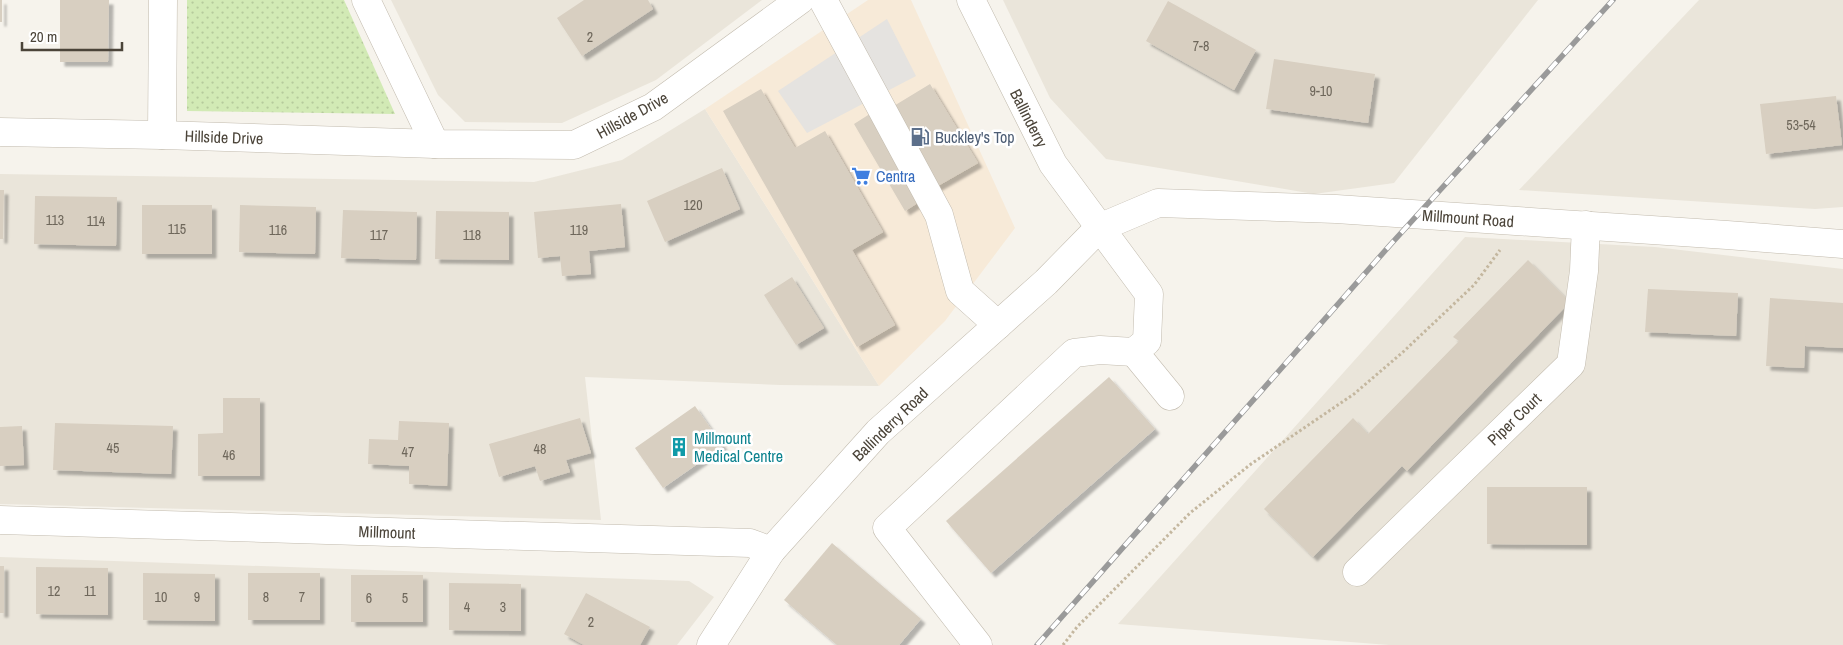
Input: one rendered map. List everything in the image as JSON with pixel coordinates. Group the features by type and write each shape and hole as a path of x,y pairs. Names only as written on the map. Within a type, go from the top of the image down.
{"street":[{"name":"Hillside Drive","path":"162,135 163,0"},
{"path":"366,0 436,144"},
{"name":"Hillside Drive","path":"0,132 436,144 574,145 653,106 800,0"},
{"path":"823,0 939,214 960,291 998,324"},
{"name":"Ballinderry","path":"971,0 1053,164 1149,294 1147,341 1134,352"},
{"name":"Millmount Road","path":"1099,228 1158,203 1336,208 1843,244"},
{"name":"Piper Court","path":"1357,572 1571,364 1584,271 1586,225"},
{"name":"Ballinderry Road","path":"711,645 772,551 878,432 1046,282 1099,228"},
{"path":"978,645 887,528 1074,353 1100,350 1134,352 1170,396"},
{"name":"Millmount","path":"0,520 750,542 772,551"}],"path":[{"path":"1063,645 1077,627 1190,513 1251,464 1354,394 1403,352 1474,285 1522,222"}],"shaded area":[{"path":"391,0 762,0 656,80 562,123 465,122 438,95"},
{"path":"868,0 911,0 1015,228 945,321 879,386 705,109"},
{"path":"1003,0 1538,0 1394,183 1314,194 1106,159 1050,98"},
{"path":"1699,0 1843,0 1843,207 1815,209 1519,190"},
{"path":"887,19 916,76 807,133 778,91"},
{"path":"705,109 879,386 780,385 585,377 601,520 0,504 0,174 534,182 622,160"},
{"path":"1465,237 1655,247 1843,269 1843,645 1389,645 1118,624"},
{"path":"0,557 689,581 714,597 677,645 0,645"}],"green space":[{"path":"187,0 344,0 395,114 187,111"}],"building":[{"path":"0,0 2,0 2,22 0,22"},
{"path":"60,0 109,0 108,62 60,62"},
{"path":"584,0 648,0 653,9 582,56 557,18"},
{"path":"1168,1 1256,50 1234,90 1146,41"},
{"path":"1274,59 1375,74 1368,123 1266,109"},
{"path":"930,84 978,163 922,195 924,199 905,211 854,124 876,110 879,115"},
{"path":"761,89 795,148 825,131 883,232 852,250 895,325 857,347 723,111"},
{"path":"1836,96 1842,145 1766,154 1760,104"},
{"path":"722,168 740,209 665,242 647,201"},
{"path":"0,190 4,190 3,239 0,239"},
{"path":"35,196 117,197 116,246 34,244"},
{"path":"621,204 625,247 589,251 591,274 562,276 560,256 538,258 534,212"},
{"path":"142,205 212,205 212,254 142,254"},
{"path":"240,205 316,207 315,254 239,252"},
{"path":"343,210 417,212 416,260 341,258"},
{"path":"436,211 509,212 509,260 435,259"},
{"path":"1528,260 1570,302 1407,471 1402,466 1313,557 1264,509 1353,418 1368,434 1459,341 1453,337"},
{"path":"792,277 824,328 796,345 764,295"},
{"path":"1648,289 1738,293 1736,336 1645,332"},
{"path":"1770,298 1843,303 1843,348 1805,346 1804,368 1766,366"},
{"path":"1109,377 1155,429 991,573 946,521"},
{"path":"223,398 260,398 260,476 198,476 198,434 223,433"},
{"name":"Millmount Medical Centre","path":"695,406 723,446 663,488 635,448"},
{"path":"580,418 591,453 566,460 570,472 540,481 535,466 499,477 489,444"},
{"path":"399,421 449,423 447,486 409,484 409,466 368,464 369,439 398,440"},
{"path":"55,423 173,426 171,474 53,470"},
{"path":"22,426 24,465 0,466 0,427"},
{"path":"1487,487 1587,487 1587,545 1487,544"},
{"path":"832,543 921,619 899,645 837,645 784,600"},
{"path":"0,566 4,566 4,613 0,613"},
{"path":"36,567 108,568 108,615 36,614"},
{"path":"143,573 215,574 215,621 143,620"},
{"path":"248,573 320,573 320,620 248,620"},
{"path":"351,575 423,575 423,622 351,622"},
{"path":"449,583 521,584 521,631 449,630"},
{"path":"586,593 650,627 640,645 584,645 564,634"}],"railway":[{"path":"1037,645 1391,244 1613,0"}],"place":[{"name":"Buckley's Top","path":"920,137"},
{"name":"Centra","path":"861,176"},
{"name":"Millmount Medical Centre","path":"679,447"}]}
